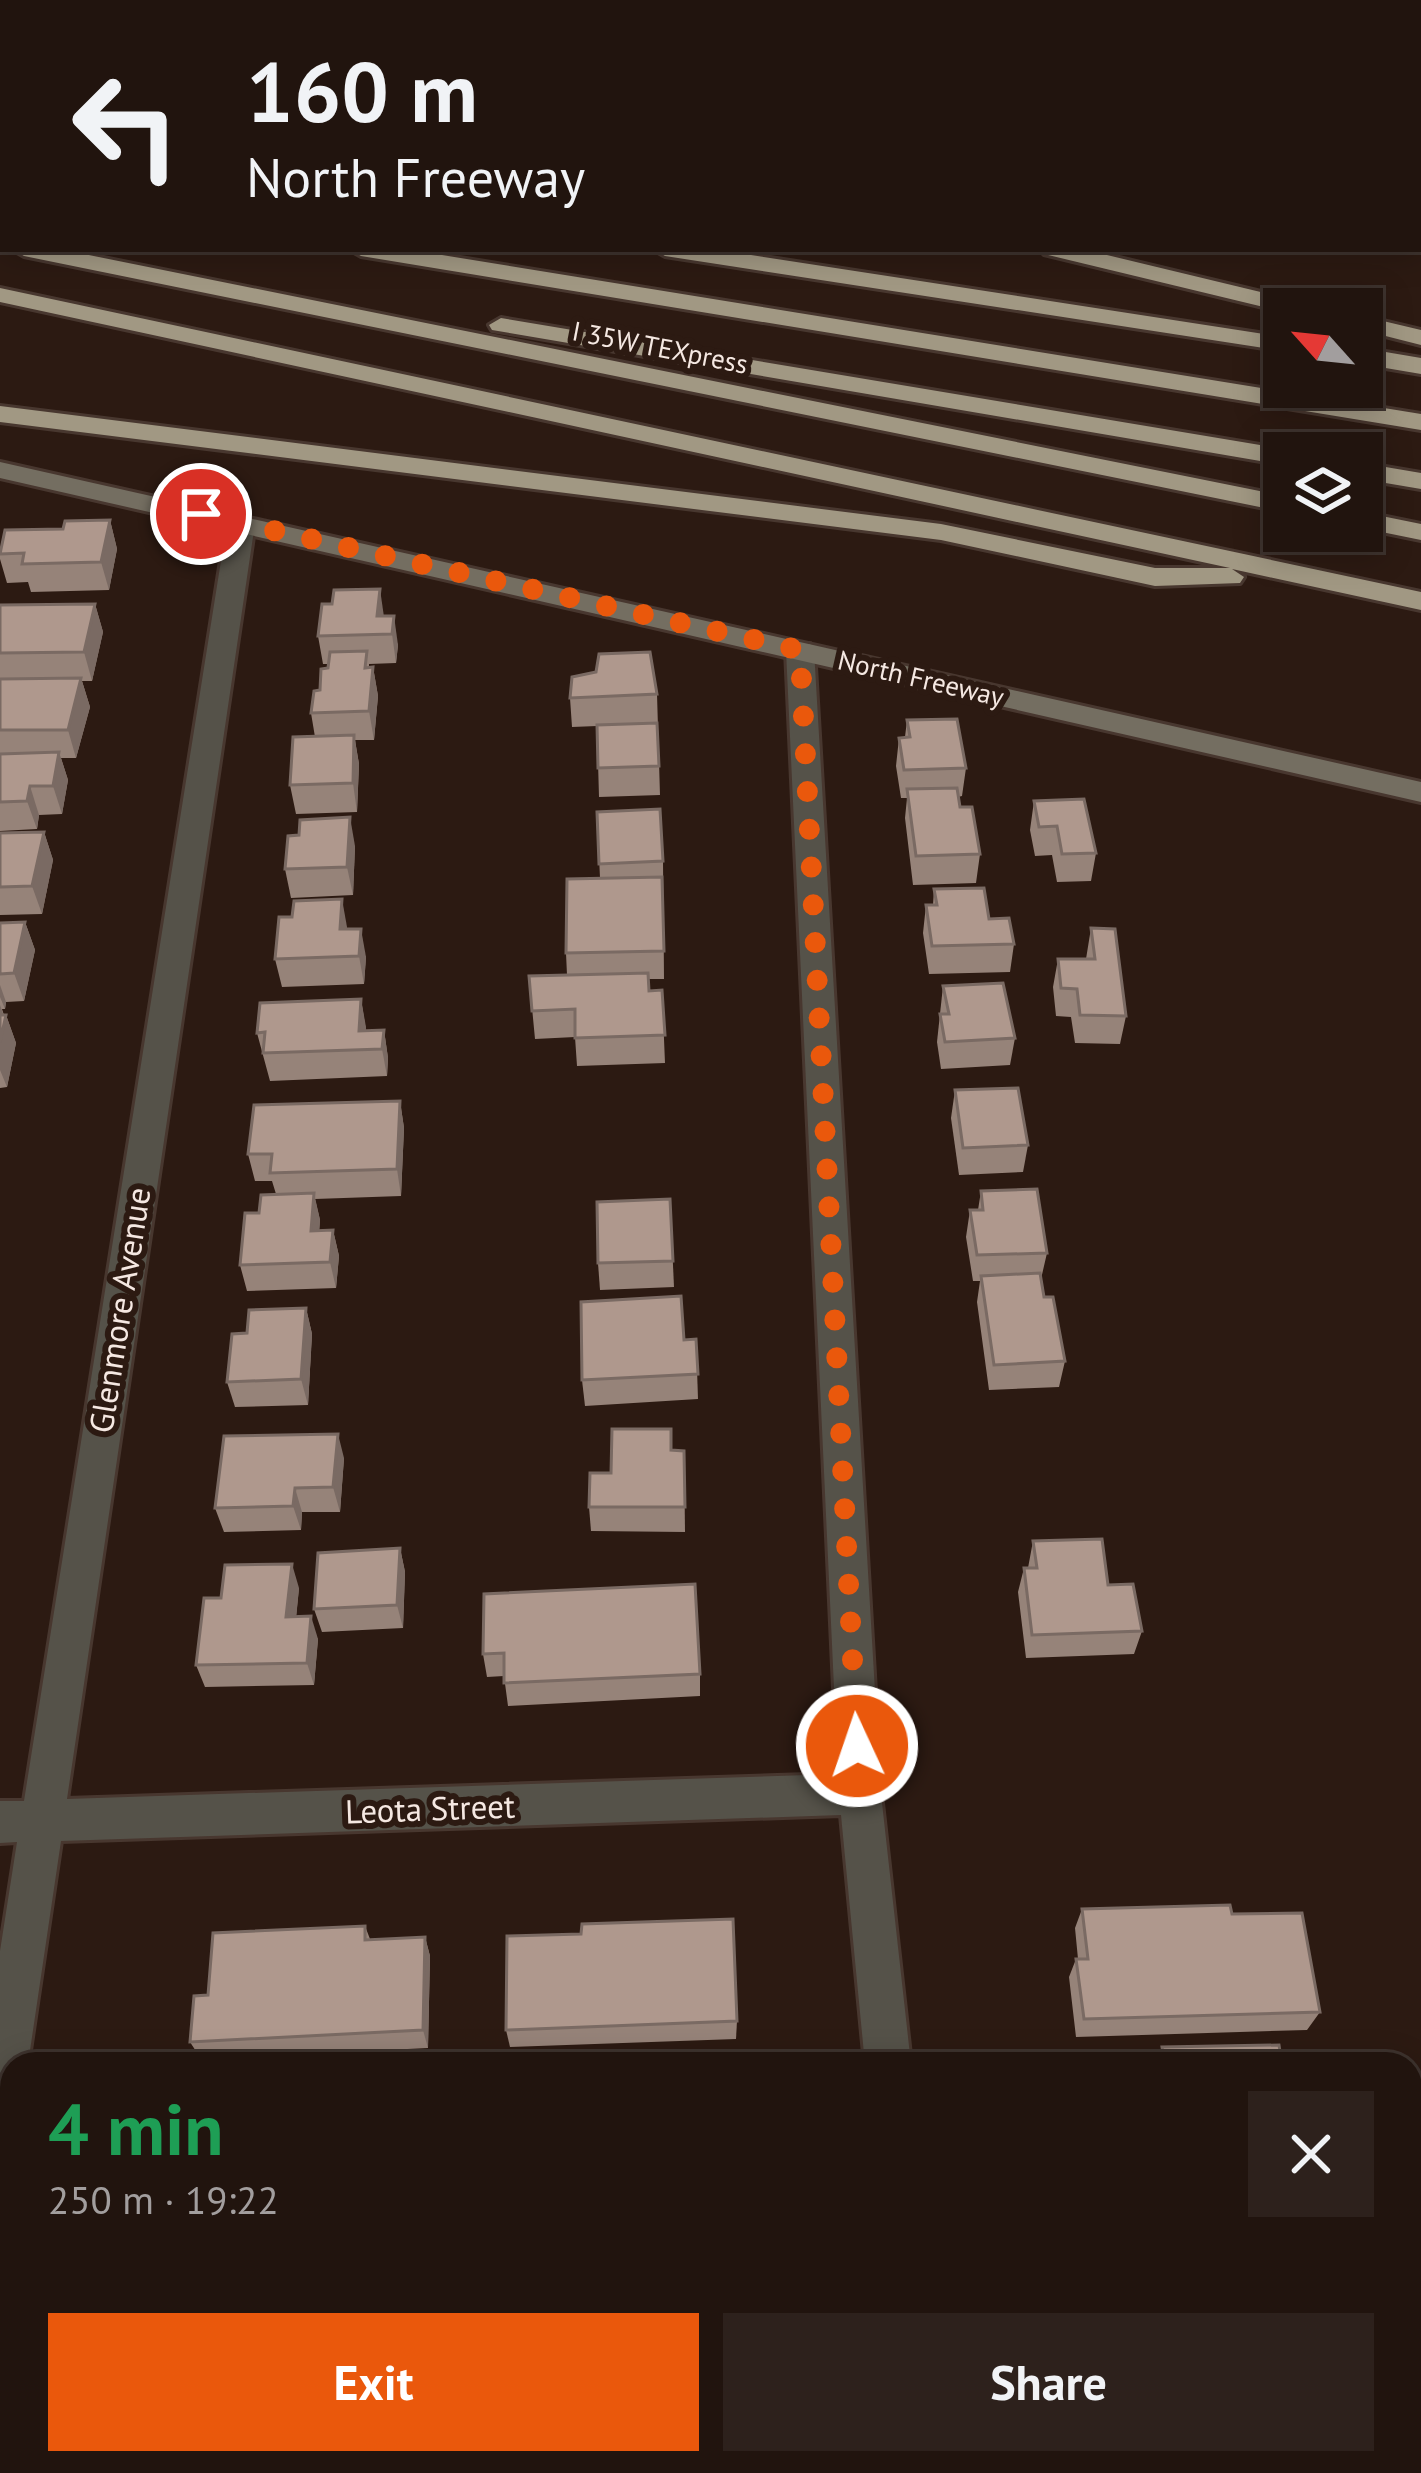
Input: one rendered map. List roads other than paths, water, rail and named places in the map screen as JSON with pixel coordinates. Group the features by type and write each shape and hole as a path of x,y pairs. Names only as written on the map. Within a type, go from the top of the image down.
{"highway":[{"name":"I 35W TEXpress","path":"39,252 1263,500"},
{"name":"I 35W TEXpress","path":"379,252 1421,422"},
{"path":"685,252 1263,341"},
{"path":"1064,252 1263,300"},
{"path":"0,295 1421,601"},
{"path":"457,337 508,322 1263,453"},
{"path":"796,322 862,352 1421,445"},
{"path":"1383,328 1421,338"},
{"path":"1383,360 1421,366"},
{"path":"0,414 620,488 941,532 1155,577 1306,578"},
{"path":"1383,475 1421,481"},
{"path":"1383,524 1421,532"}],"main road":[{"name":"North Freeway","path":"0,470 1421,793"}],"street":[{"name":"Glenmore Avenue","path":"3,2052 20,1821 241,523"},
{"path":"800,650 860,1794 887,2052"},
{"name":"Leota Street","path":"20,1821 860,1794"}]}
